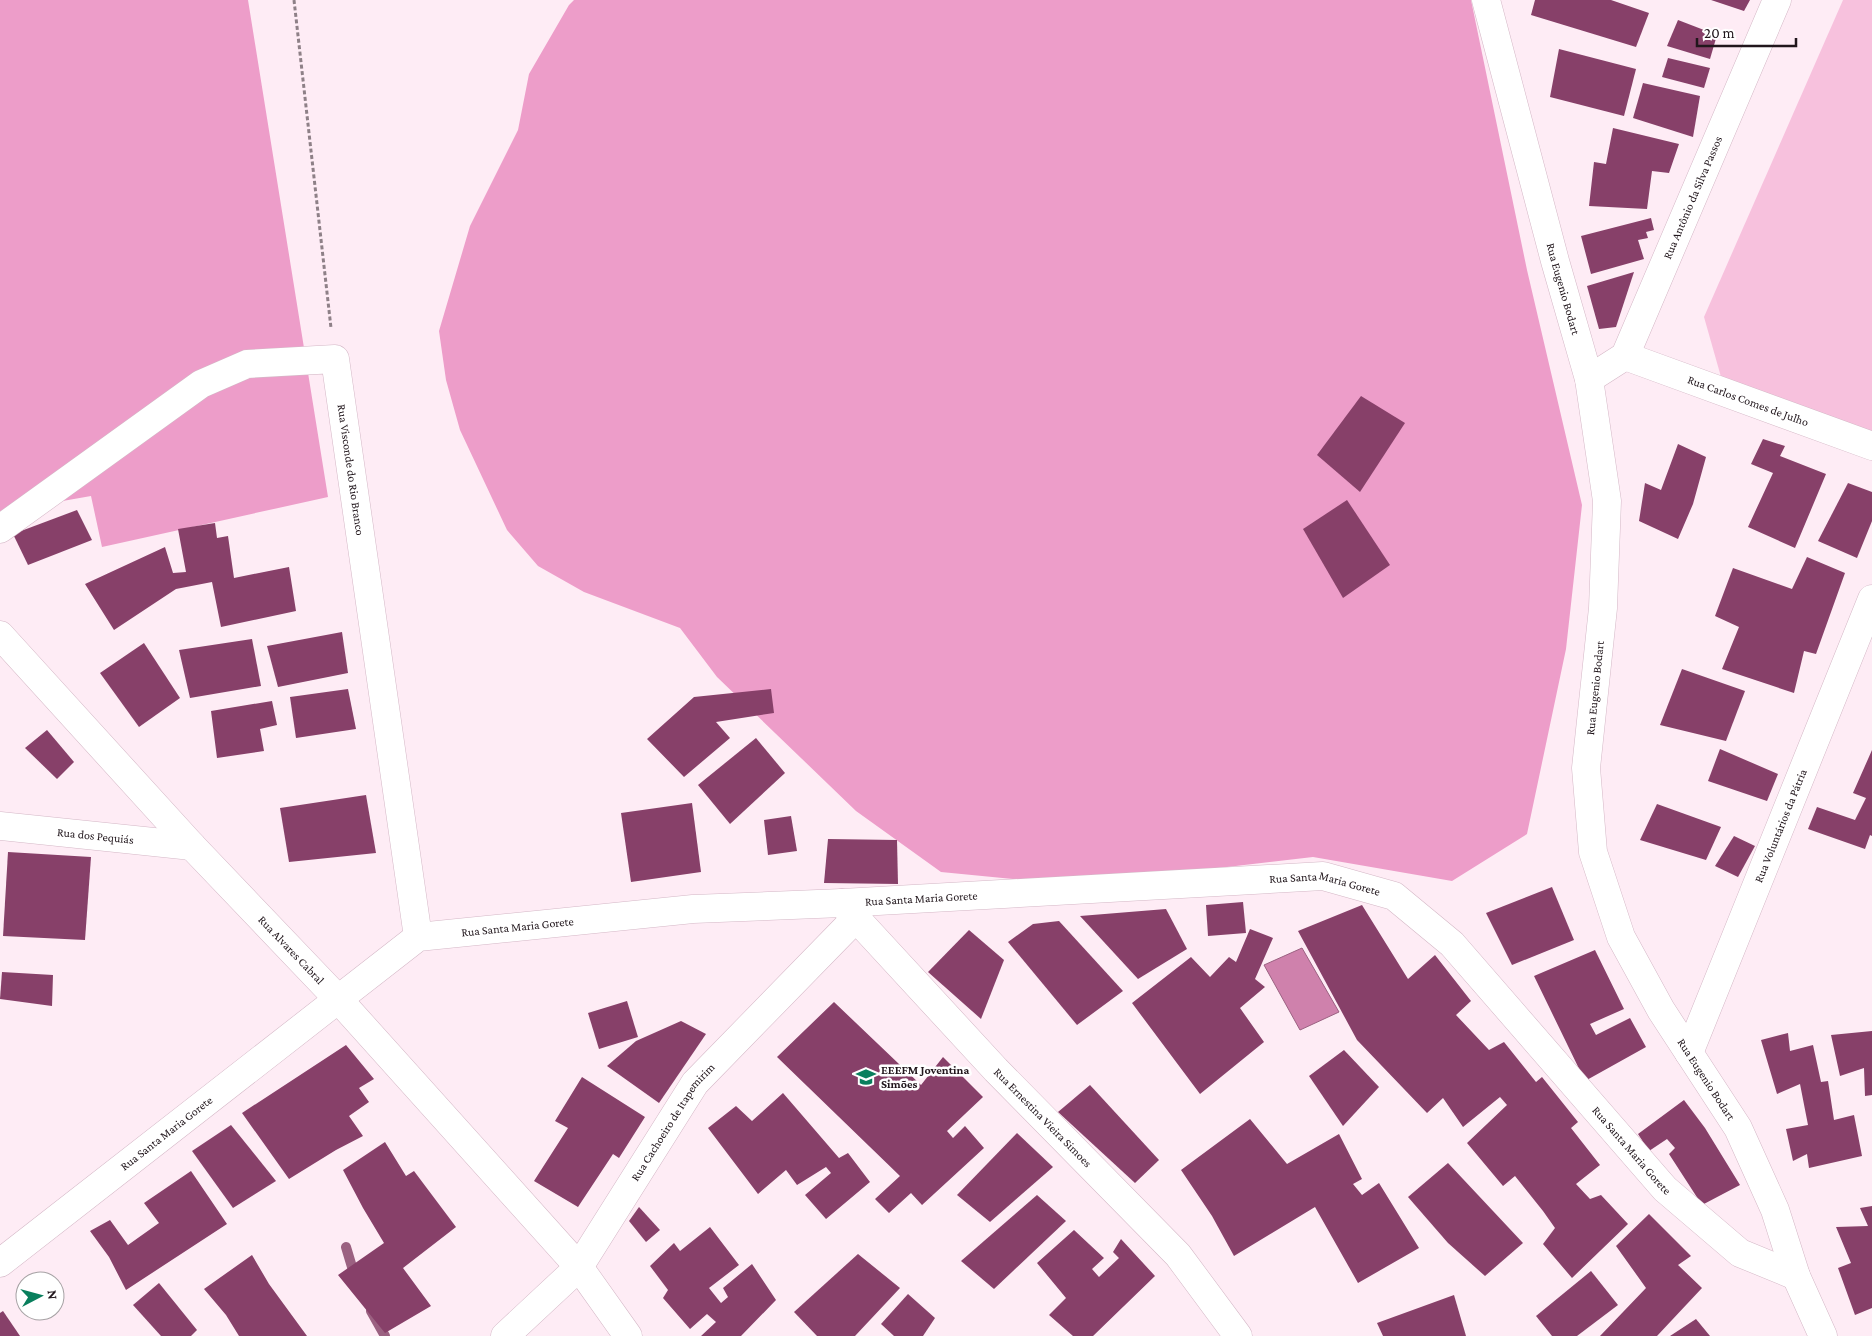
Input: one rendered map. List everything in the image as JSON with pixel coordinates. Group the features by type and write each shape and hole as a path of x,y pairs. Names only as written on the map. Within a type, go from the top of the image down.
{"street":[{"name":"Rua Eugenio Bodart","path":"1486,0 1555,262 1589,379 1608,501 1603,608 1586,768 1593,852 1621,937 1662,1010 1738,1128 1775,1210 1796,1276 1823,1336"},
{"name":"Rua Antônio da Silva Passos","path":"1625,356 1777,0"},
{"path":"1589,379 1625,356"},
{"name":"Rua Carlos Comes de Julho","path":"1625,356 1872,446"},
{"path":"0,530 201,384 247,364 335,359"},
{"name":"Rua Visconde do Rio Branco","path":"335,359 418,937"},
{"name":"Rua Voluntários da Pátria","path":"1689,1054 1872,599"},
{"name":"Rua Alvares Cabral","path":"0,636 192,846 339,1000 580,1267 628,1336"},
{"name":"Rua dos Pequiás","path":"0,826 192,846"},
{"name":"Rua Santa Maria Gorete","path":"0,1263 418,937 693,909 848,911 1323,876 1394,896 1452,944 1665,1189 1740,1253 1796,1276"},
{"name":"Rua Cachoeiro de Itapemirim","path":"505,1336 580,1267 695,1083 848,911"},
{"name":"Rua Ernestina Vieira Simoes","path":"848,911 996,1070 1178,1254 1238,1336"}],"path":[{"path":"294,0 335,359"}],"shaded area":[{"path":"0,0 248,0 328,497 102,547 91,496 0,512"},
{"path":"574,0 1471,0 1527,270 1582,505 1566,649 1527,834 1452,881 1313,857 1073,885 941,872 856,811 717,677 680,628 584,592 538,566 507,530 460,430 446,380 439,331 470,226 518,130 529,74 569,5"},
{"path":"1843,0 1872,0 1872,443 1725,391 1704,317"},
{"path":"1302,948 1339,1012 1300,1030 1264,965"}],"building":[{"path":"1535,0 1611,0 1649,13 1636,47 1531,15"},
{"path":"1711,0 1750,0 1744,11"},
{"path":"1678,20 1717,35 1710,59 1667,46"},
{"path":"1559,49 1636,69 1624,116 1550,97"},
{"path":"1668,58 1710,68 1704,88 1662,77"},
{"path":"1643,83 1700,96 1693,137 1633,118"},
{"path":"1613,128 1679,144 1669,173 1652,171 1647,209 1589,206 1594,162 1606,164"},
{"path":"1651,218 1654,230 1646,232 1648,238 1638,240 1644,259 1591,274 1581,236"},
{"path":"1634,272 1616,327 1599,329 1587,286"},
{"path":"1361,396 1405,423 1360,492 1317,455"},
{"path":"1763,439 1785,446 1780,456 1826,474 1795,548 1748,527 1773,473 1751,464"},
{"path":"1678,444 1706,457 1693,504 1678,539 1639,521 1645,483 1661,490"},
{"path":"1848,483 1872,492 1872,521 1857,558 1818,541"},
{"path":"1347,500 1390,565 1343,598 1303,529"},
{"path":"77,510 92,540 28,565 13,534"},
{"path":"215,523 217,538 228,536 234,578 289,567 296,611 221,627 212,582 176,589 114,630 85,584 165,547 173,573 186,572 178,529"},
{"path":"1807,557 1845,573 1816,654 1804,651 1794,693 1722,669 1739,627 1715,616 1733,568 1792,589"},
{"path":"342,632 348,673 278,687 267,646"},
{"path":"252,639 261,686 190,698 179,650"},
{"path":"144,643 180,698 139,727 100,673"},
{"path":"1682,669 1745,691 1726,741 1660,725"},
{"path":"348,689 356,729 296,738 290,697"},
{"path":"771,689 774,713 716,722 730,738 684,777 647,739 694,697"},
{"path":"272,701 277,725 260,729 264,751 217,758 211,711"},
{"path":"47,730 74,762 57,779 25,748"},
{"path":"756,738 785,773 730,824 698,785"},
{"path":"1720,749 1778,774 1767,801 1708,781"},
{"path":"1872,750 1872,836 1870,835 1865,849 1808,829 1817,807 1855,820 1866,798 1853,793"},
{"path":"366,795 376,853 289,862 280,808"},
{"path":"692,803 701,872 631,882 621,813"},
{"path":"1657,804 1721,827 1706,860 1640,840"},
{"path":"791,816 797,851 768,855 764,820"},
{"path":"1734,836 1755,846 1738,877 1715,866"},
{"path":"828,839 897,840 898,884 824,883"},
{"path":"8,852 91,857 85,940 3,936"},
{"path":"1552,887 1574,940 1512,965 1486,913"},
{"path":"1243,902 1246,933 1208,936 1206,905"},
{"path":"1362,905 1408,979 1435,955 1471,1001 1456,1015 1489,1050 1504,1042 1536,1082 1542,1077 1578,1122 1571,1128 1600,1165 1576,1184 1590,1199 1601,1195 1628,1224 1572,1278 1543,1244 1555,1228 1543,1211 1515,1176 1503,1186 1467,1143 1507,1105 1500,1097 1463,1127 1443,1098 1427,1113 1357,1040 1298,931"},
{"path":"1166,909 1187,949 1138,979 1080,916"},
{"path":"1059,921 1123,991 1077,1025 1008,942 1033,924"},
{"path":"1250,929 1273,938 1255,979 1265,987 1240,1008 1264,1042 1200,1094 1132,1003 1191,957 1210,977 1229,957 1236,962"},
{"path":"969,930 1004,960 981,1019 928,972"},
{"path":"1595,950 1624,1009 1590,1024 1596,1035 1630,1018 1646,1047 1585,1081 1534,976"},
{"path":"2,972 53,975 52,1006 0,999"},
{"path":"627,1001 638,1037 599,1049 588,1013"},
{"path":"834,1002 921,1085 943,1057 983,1097 947,1131 953,1138 965,1126 984,1148 922,1205 911,1193 889,1213 875,1199 900,1176 777,1057"},
{"path":"681,1021 706,1034 659,1103 607,1066 636,1041"},
{"path":"1872,1031 1872,1095 1865,1096 1864,1068 1840,1076 1831,1035"},
{"path":"1788,1033 1790,1051 1813,1045 1821,1082 1828,1081 1834,1120 1854,1115 1862,1156 1809,1168 1807,1154 1793,1161 1786,1129 1808,1125 1800,1084 1777,1094 1761,1040"},
{"path":"346,1045 374,1079 359,1088 369,1102 349,1116 363,1136 289,1179 242,1113"},
{"path":"1344,1050 1379,1087 1343,1126 1309,1076"},
{"path":"582,1077 645,1117 619,1158 613,1154 578,1207 534,1181 568,1128 555,1121"},
{"path":"1090,1085 1159,1160 1135,1183 1058,1112"},
{"path":"783,1093 839,1158 848,1153 870,1182 826,1219 805,1195 831,1173 826,1167 797,1185 786,1170 758,1194 708,1128 736,1106 752,1121"},
{"path":"1684,1100 1705,1128 1740,1185 1702,1205 1669,1154 1675,1148 1667,1139 1649,1151 1638,1134"},
{"path":"1250,1119 1287,1164 1339,1134 1362,1179 1353,1184 1362,1195 1379,1183 1419,1248 1358,1283 1315,1207 1234,1256 1212,1216 1181,1170"},
{"path":"231,1125 276,1181 233,1208 192,1151"},
{"path":"1017,1133 1053,1167 990,1222 957,1195"},
{"path":"385,1142 406,1176 414,1171 456,1227 403,1268 431,1306 385,1333 338,1275 384,1243 343,1170"},
{"path":"1448,1163 1523,1243 1485,1276 1448,1243 1408,1197"},
{"path":"191,1171 227,1224 126,1290 109,1257 90,1231 110,1220 128,1245 159,1223 144,1203"},
{"path":"1037,1195 1066,1221 994,1289 961,1261"},
{"path":"1872,1206 1872,1308 1855,1315 1838,1268 1851,1263 1836,1227 1868,1226 1860,1208"},
{"path":"639,1207 660,1230 646,1242 629,1221"},
{"path":"1649,1214 1691,1256 1678,1265 1702,1288 1657,1336 1600,1336 1646,1288 1616,1246"},
{"path":"710,1227 739,1265 709,1288 721,1303 728,1297 723,1288 752,1264 776,1300 741,1336 701,1336 716,1322 707,1314 690,1329 663,1298 668,1290 650,1266 674,1243 680,1251"},
{"path":"1074,1230 1104,1258 1092,1269 1099,1277 1119,1258 1113,1252 1121,1239 1155,1276 1093,1336 1073,1336 1049,1315 1066,1298 1037,1263"},
{"path":"858,1254 900,1288 855,1336 817,1336 794,1312"},
{"path":"252,1255 269,1284 307,1336 239,1336 226,1315 204,1289"},
{"path":"1591,1271 1618,1305 1577,1336 1552,1336 1536,1316"},
{"path":"159,1283 197,1330 191,1336 161,1336 133,1305"},
{"path":"908,1294 935,1318 923,1336 894,1336 881,1324"},
{"path":"1454,1295 1466,1336 1383,1336 1377,1323"},
{"path":"3,1311 20,1336 0,1336 0,1313"},
{"path":"1696,1319 1710,1336 1670,1336"}],"waterway":[{"path":"346,1247 355,1277"},
{"path":"371,1311 385,1336"}],"place":[{"name":"EEEFM Joventina Simões","path":"866,1077"}]}
